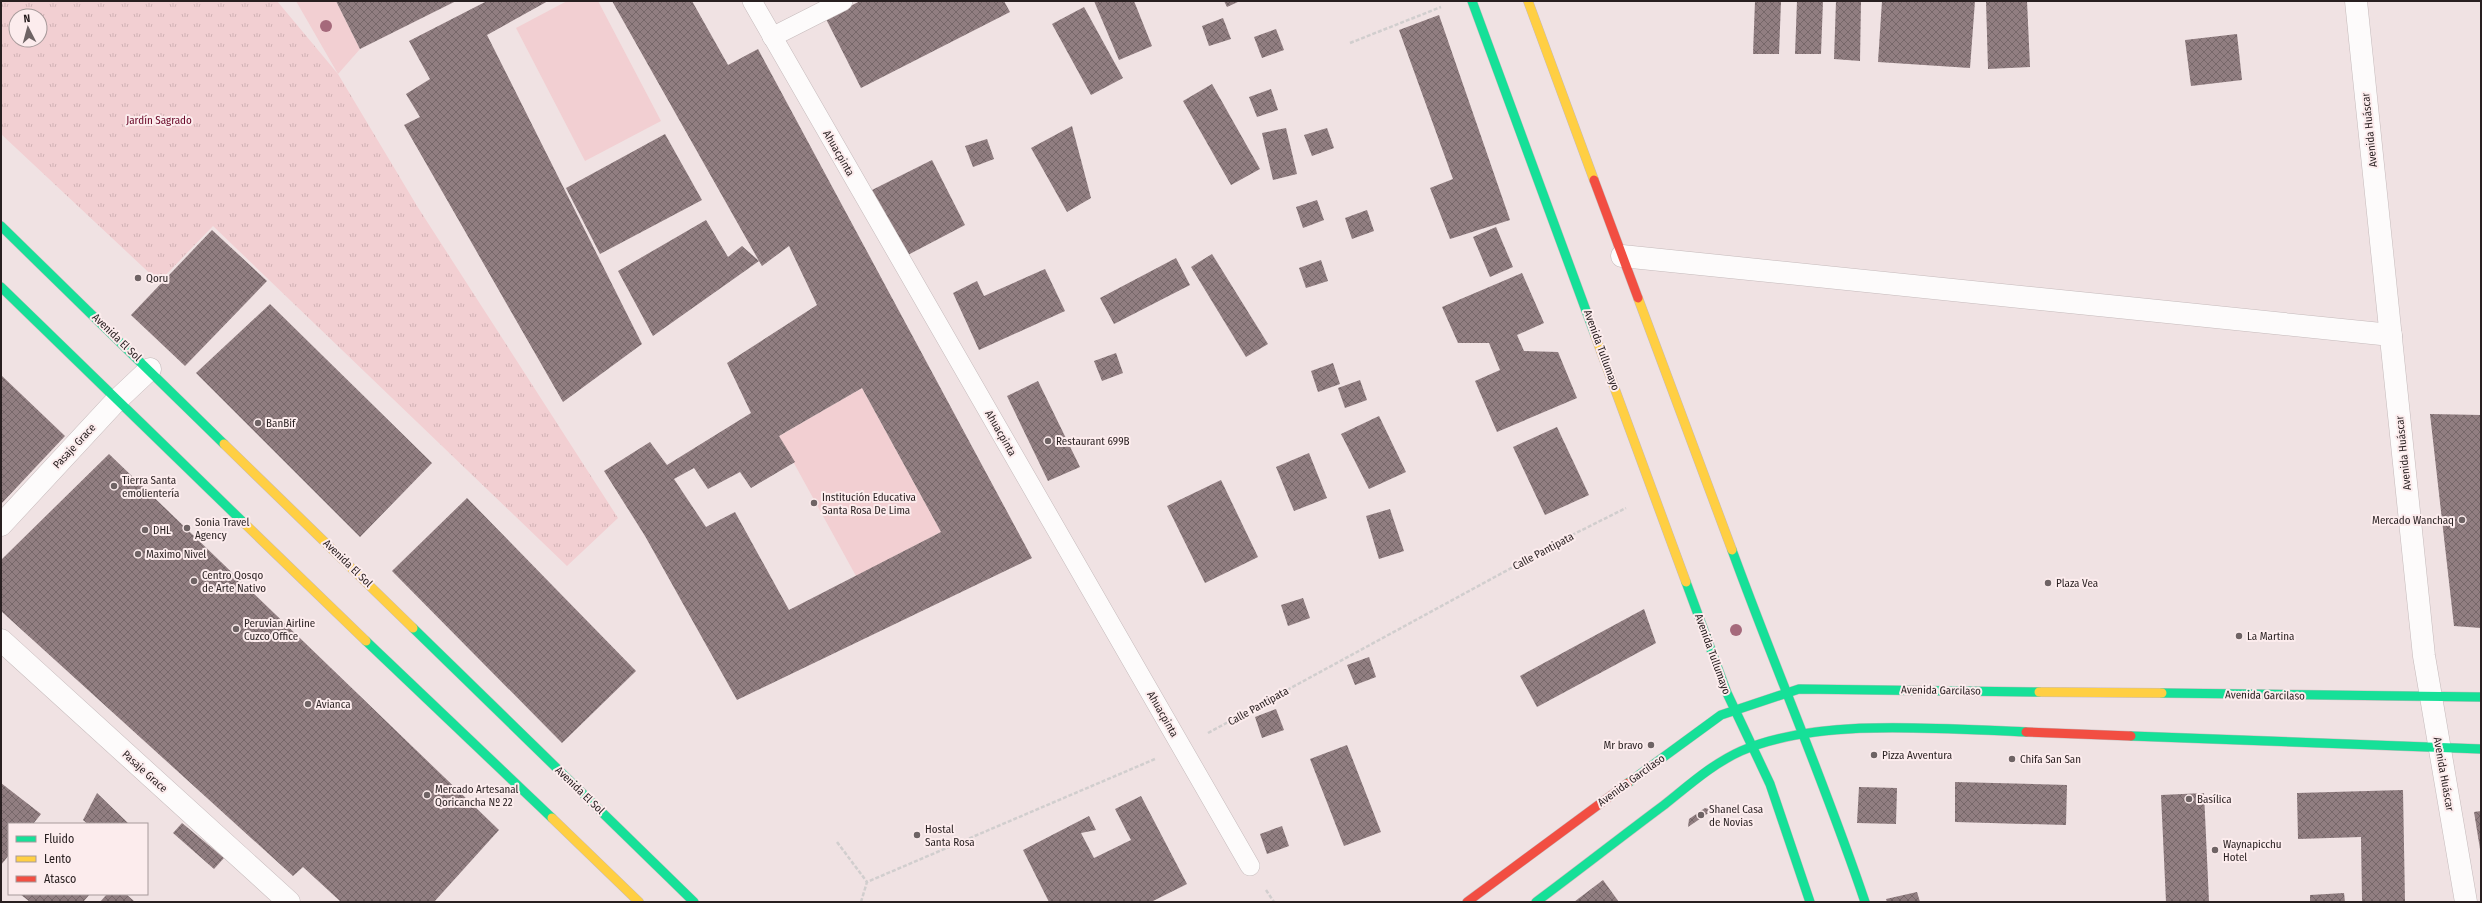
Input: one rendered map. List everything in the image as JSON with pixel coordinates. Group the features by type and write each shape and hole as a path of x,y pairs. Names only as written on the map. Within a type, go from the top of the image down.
{"main road":[{"name":"Avenida Tullumayo","path":"1472,1 1734,711 1770,784 1810,902"},
{"path":"1528,1 1778,676 1818,767 1865,902"},
{"name":"Avenida El Sol","path":"1,226 150,369 694,902"},
{"path":"1,287 116,402 639,902"},
{"name":"Avenida Garcilaso","path":"1467,902 1721,715 1786,693 1810,688 2481,696"},
{"path":"1536,902 1700,775 1735,752 1785,738 1804,735 1905,728 2481,749"}],"street":[{"name":"Avenida Huáscar","path":"2356,1 2424,656 2466,902"},
{"path":"1622,256 2391,335"},
{"name":"Pasaje Grace","path":"1,525 116,402 150,369"},
{"name":"Pasaje Grace","path":"1,640 289,902"}],"lane":[{"name":"Ahuacpinta","path":"752,1 1250,866"},
{"path":"772,37 843,1"}],"path":[{"path":"1350,43 1442,6"},
{"name":"Calle Pantipata","path":"868,882 1182,747 1572,535 1655,494"},
{"path":"837,842 868,882 861,902"}],"green space":[{"name":"Jardín Sagrado","path":"1,1 277,1 338,74 417,206 618,518 567,566 213,226 159,282 1,134"},
{"path":"296,1 336,1 360,49 338,74"},
{"path":"567,1 598,1 661,121 585,161 516,28"},
{"path":"862,388 941,532 856,576 779,436"}],"building":[{"path":"336,1 456,1 360,49"},
{"path":"487,1 548,1 487,35 642,344 563,402 404,125 420,117 406,94 430,79 409,41"},
{"name":"Institución Educativa Santa Rosa De Lima","path":"612,1 692,1 728,65 758,49 1032,558 737,700 645,536 604,471 650,442 667,465 751,413 727,363 817,305 789,246 762,266","holes":["862,388 941,532 789,610 735,512 706,527 674,479 694,468 708,489 740,472 751,488 795,462 779,436"]},
{"path":"860,1 1004,1 1010,12 861,88 826,19"},
{"path":"1094,1 1134,1 1152,46 1119,60"},
{"path":"1224,1 1240,1 1227,7"},
{"path":"1755,1 1781,1 1779,54 1753,54"},
{"path":"1797,1 1823,1 1821,54 1795,54"},
{"path":"1836,1 1861,1 1860,61 1834,59"},
{"path":"1882,1 1975,1 1970,68 1878,62"},
{"path":"1986,1 2027,1 2030,67 1988,69"},
{"path":"1084,7 1123,78 1091,95 1052,24"},
{"path":"1439,15 1510,220 1450,239 1430,188 1453,179 1399,30"},
{"path":"1223,18 1231,39 1209,46 1202,26"},
{"path":"1276,29 1284,50 1262,58 1254,37"},
{"path":"2237,34 2242,80 2191,86 2185,40"},
{"path":"1212,84 1260,169 1231,185 1183,101"},
{"path":"1271,89 1278,110 1257,117 1249,97"},
{"path":"1072,126 1091,198 1067,212 1031,148"},
{"path":"1286,128 1297,174 1273,180 1262,133"},
{"path":"1327,128 1334,148 1312,156 1304,135"},
{"path":"665,134 702,200 600,254 566,188"},
{"path":"987,139 994,159 973,167 965,146"},
{"path":"932,160 965,225 904,257 870,191"},
{"path":"1317,200 1324,220 1303,228 1296,207"},
{"path":"1367,210 1374,231 1352,239 1345,218"},
{"path":"706,220 728,257 742,246 759,261 653,336 618,271"},
{"path":"1496,227 1513,267 1490,277 1473,237"},
{"path":"212,230 267,281 185,366 131,315"},
{"path":"1212,254 1268,344 1246,357 1191,267"},
{"path":"1176,258 1190,285 1114,324 1100,298"},
{"path":"1321,260 1328,281 1306,288 1299,268"},
{"path":"1045,269 1065,311 979,350 953,293 977,281 984,296"},
{"path":"1522,273 1544,323 1517,335 1524,351 1558,352 1577,398 1497,432 1475,381 1500,370 1489,343 1458,343 1442,307"},
{"path":"270,304 432,463 360,537 196,373"},
{"path":"1116,353 1123,373 1102,381 1094,361"},
{"path":"1333,363 1340,384 1318,392 1311,371"},
{"path":"1,375 65,436 1,504"},
{"path":"1360,380 1367,400 1345,408 1338,388"},
{"path":"1038,381 1080,467 1048,481 1007,396"},
{"name":"Mercado Wanchaq","path":"2430,414 2481,415 2481,628 2454,626"},
{"path":"1379,416 1406,472 1369,489 1341,434"},
{"path":"1557,427 1589,495 1545,515 1513,447"},
{"path":"1309,453 1327,498 1294,511 1276,467"},
{"path":"109,454 499,830 434,902 341,902 303,867 293,876 1,611 1,560"},
{"path":"1221,480 1258,557 1205,583 1167,506"},
{"path":"467,498 636,671 562,743 392,571"},
{"path":"1390,509 1404,551 1379,559 1366,516"},
{"path":"1303,598 1310,618 1288,626 1281,605"},
{"path":"1644,609 1656,643 1537,707 1520,676"},
{"path":"1369,657 1376,677 1355,685 1347,665"},
{"path":"1276,709 1284,730 1262,738 1255,717"},
{"path":"1347,745 1381,832 1344,846 1310,759"},
{"path":"1955,782 2067,785 2066,825 1955,822"},
{"path":"1,783 41,814 34,823 8,823 8,856 1,865"},
{"path":"1859,787 1897,788 1896,824 1857,823"},
{"path":"2403,790 2405,902 2362,902 2361,837 2298,839 2297,793"},
{"path":"97,793 128,823 87,823 83,820"},
{"path":"2204,793 2209,902 2166,902 2161,795"},
{"path":"1141,796 1187,884 1151,902 1049,902 1023,850 1089,816 1096,830 1081,833 1094,858 1131,840 1115,809"},
{"name":"Shanel Casa de Novias","path":"1705,808 1713,810 1688,827 1689,819"},
{"path":"2481,811 2481,849 2480,849 2474,812"},
{"path":"182,823 224,858 214,869 173,833"},
{"path":"1282,826 1289,846 1267,854 1260,834"},
{"path":"1603,880 1619,902 1574,902"},
{"path":"1917,892 1920,902 1887,902 1886,899"},
{"path":"2344,893 2345,902 2310,902 2310,895"},
{"path":"21,895 89,895 83,902 30,902"},
{"path":"106,895 127,895 135,902 100,902"}],"traffic: fast":[{"path":"1472,1 1595,335"},
{"path":"1,226 224,444"},
{"path":"1,287 244,523"},
{"path":"1732,550 1817,769 1865,902"},
{"path":"1686,582 1727,693 1770,784 1810,902"},
{"path":"413,628 694,902"},
{"path":"366,641 552,818"},
{"path":"1628,783 1721,715 1799,689 2039,692"},
{"path":"2162,693 2481,697"},
{"path":"1536,902 1720,762 1741,751 1772,740 1806,733 1843,729 1919,728 2026,732"},
{"path":"2131,736 2481,749"}],"traffic: slow":[{"path":"1528,1 1594,180"},
{"path":"1638,298 1732,550"},
{"path":"1595,335 1686,582"},
{"path":"224,444 413,628"},
{"path":"244,523 366,641"},
{"path":"2039,692 2162,693"},
{"path":"552,818 639,902"}],"traffic: jam":[{"path":"1594,180 1638,298"},
{"path":"2026,732 2131,736"},
{"path":"1467,902 1628,783"}],"place":[{"name":"Qoru","path":"138,278"},
{"name":"BanBif","path":"258,423"},
{"name":"Restaurant 699B","path":"1048,441"},
{"name":"Tierra Santa emolientería","path":"114,486"},
{"name":"Institución Educativa Santa Rosa De Lima","path":"814,503"},
{"name":"Mercado Wanchaq","path":"2462,520"},
{"name":"Sonia Travel Agency","path":"187,528"},
{"name":"DHL","path":"145,530"},
{"name":"Maximo Nivel","path":"138,554"},
{"name":"Centro Qosqo de Arte Nativo","path":"194,581"},
{"name":"Plaza Vea","path":"2048,583"},
{"name":"Peruvian Airline Cuzco Office","path":"236,629"},
{"name":"La Martina","path":"2239,636"},
{"name":"Avianca","path":"308,704"},
{"name":"Mr bravo","path":"1651,745"},
{"name":"Pizza Avventura","path":"1874,755"},
{"name":"Chifa San San","path":"2012,759"},
{"name":"Mercado Artesanal Qoricancha Nº 22","path":"427,795"},
{"name":"Basílica","path":"2189,799"},
{"name":"Shanel Casa de Novias","path":"1701,815"},
{"name":"Hostal Santa Rosa","path":"917,835"},
{"name":"Waynapicchu Hotel","path":"2215,850"}]}
